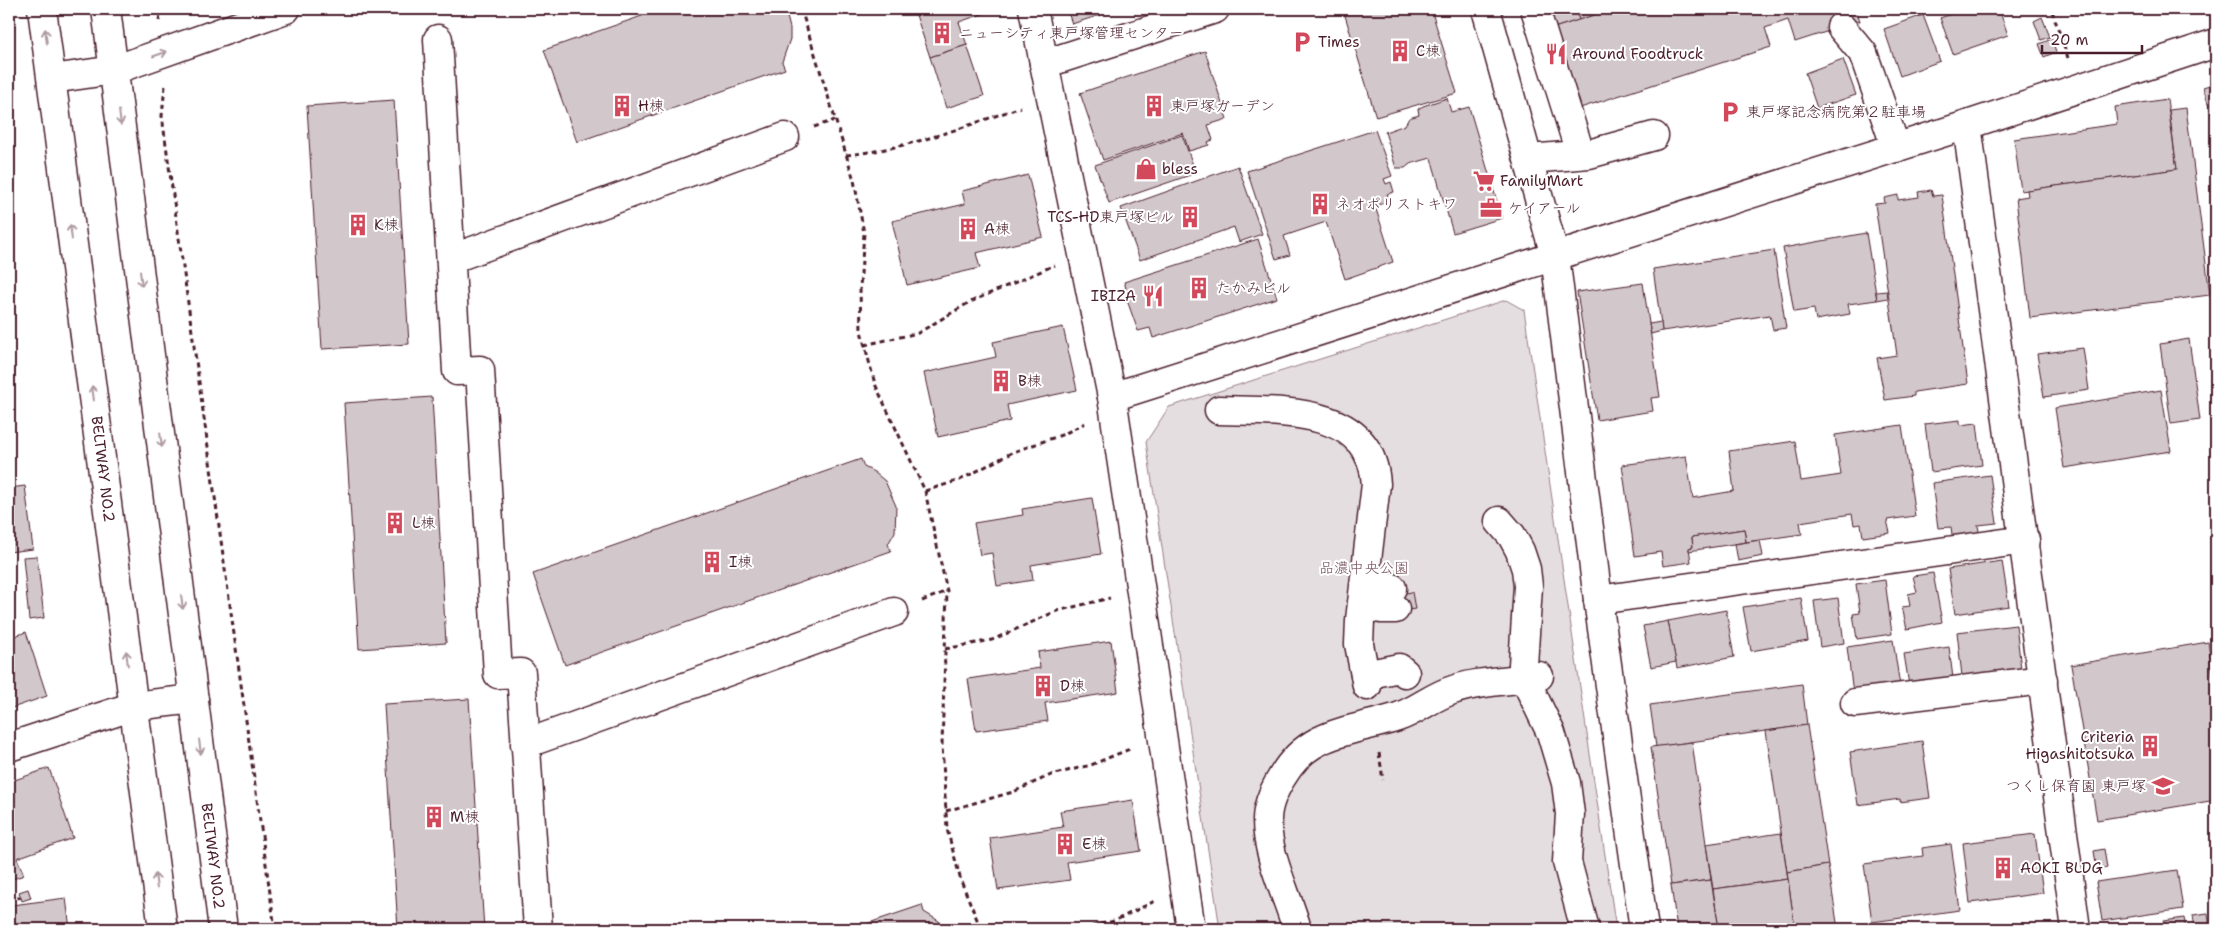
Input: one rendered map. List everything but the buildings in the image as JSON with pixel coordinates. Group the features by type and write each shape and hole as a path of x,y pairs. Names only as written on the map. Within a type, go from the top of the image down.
{"street":[{"name":"BELTWAY NO.2","path":"42,9 162,929"},
{"name":"BELTWAY NO.2","path":"106,9 223,929"},
{"path":"52,79 114,70 286,9"},
{"path":"1033,9 1112,397 1191,929"},
{"path":"1044,64 1215,9"},
{"path":"1486,9 1555,256 1598,600 1644,929"},
{"path":"1535,9 1580,153"},
{"path":"1841,27 1863,53 1896,148"},
{"path":"438,39 457,371 480,370 498,674 521,672 538,929"},
{"path":"1112,397 1896,148 2216,43"},
{"path":"1967,125 2025,540 2076,929"},
{"path":"1529,159 1580,153 1589,154 1654,136"},
{"path":"450,259 785,137"},
{"path":"1219,410 1282,412 1325,419 1346,428 1355,436 1368,454 1375,474 1359,644 1366,681 1399,668 1434,687 1532,677"},
{"path":"1499,521 1512,536 1520,551 1526,569 1528,586 1523,665 1532,677 1566,783 1570,814 1567,862 1585,929"},
{"path":"1598,600 2025,540"},
{"path":"1362,604 1381,609 1394,598 1366,573"},
{"path":"525,744 894,612"},
{"path":"1855,703 2043,680"},
{"path":"1297,929 1273,855 1267,819 1270,802 1284,772 1304,750 1316,742 1336,733 1401,716 1434,687"},
{"path":"9,747 134,706 194,698"}],"path":[{"path":"801,9 854,180 864,233 860,288 860,331 875,384 925,491 946,591 942,745 946,829 961,881 981,929"},
{"path":"2052,12 2078,89"},
{"path":"166,80 162,116 275,929"},
{"path":"846,155 880,152 926,140 1024,106"},
{"path":"864,344 918,333 970,302 1056,264"},
{"path":"925,491 960,480 1012,452 1064,434 1089,420"},
{"path":"945,649 992,640 1057,611 1114,597"},
{"path":"946,811 1014,792 1051,775 1092,765 1135,746"},
{"path":"9,901 21,897"},
{"path":"1083,929 1114,921 1156,901"}],"green space":[{"name":"品濃中央公園","path":"1506,300 1524,310 1616,929 1220,929 1146,442 1169,407"}],"place":[{"name":"ニューシティ東戸塚管理センター","path":"942,33"},
{"name":"Times","path":"1302,42"},
{"name":"C棟","path":"1400,51"},
{"name":"Around Foodtruck","path":"1556,54"},
{"name":"H棟","path":"622,106"},
{"name":"東戸塚ガーデン","path":"1154,106"},
{"name":"東戸塚記念病院第２駐車場","path":"1730,112"},
{"name":"bless","path":"1146,169"},
{"name":"FamilyMart","path":"1484,181"},
{"name":"ネオポリストキワ","path":"1320,204"},
{"name":"ケイアール","path":"1491,208"},
{"name":"TCS-HD東戸塚ビル","path":"1190,217"},
{"name":"K棟","path":"358,225"},
{"name":"A棟","path":"968,229"},
{"name":"たかみビル","path":"1199,288"},
{"name":"IBIZA","path":"1153,296"},
{"name":"B棟","path":"1001,381"},
{"name":"L棟","path":"395,523"},
{"name":"I棟","path":"712,562"},
{"name":"D棟","path":"1043,686"},
{"name":"Criteria Higashitotsuka","path":"2150,746"},
{"name":"つくし保育園 東戸塚","path":"2163,786"},
{"name":"M棟","path":"434,817"},
{"name":"E棟","path":"1065,844"},
{"name":"AOKI BLDG","path":"2003,868"}]}
